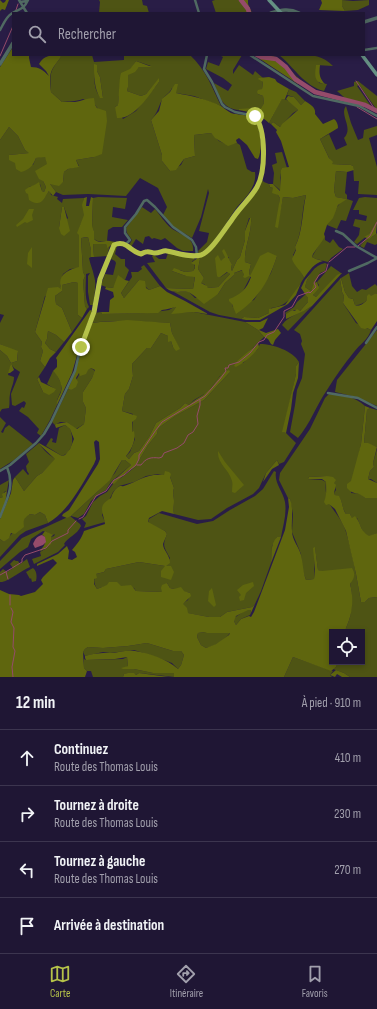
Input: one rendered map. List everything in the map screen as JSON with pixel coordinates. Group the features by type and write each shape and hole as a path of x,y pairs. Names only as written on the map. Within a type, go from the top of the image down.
{"main road":[{"path":"269,0 280,12"},
{"path":"363,56 377,75"}],"street":[{"path":"13,12 24,8 27,0 19,1 24,8 26,12"},
{"path":"196,0 199,12"},
{"path":"280,12 292,10 297,12"},
{"path":"0,30 12,13"},
{"path":"365,22 377,18"},
{"path":"0,64 12,45"},
{"path":"365,50 377,48"},
{"path":"0,471 35,444 48,428 75,371 82,341 94,312 97,288 112,247 119,243 126,244 133,251 141,254 146,252 155,253 165,250 196,256 203,254 214,244 237,210 258,186 264,150 262,131 258,120 255,116 235,112 222,104 204,69 207,56"},
{"path":"252,56 313,96 359,106 377,116"},
{"path":"126,244 130,240 125,234 124,227 136,214 144,201 147,200 173,227 192,240 196,247 196,256"},
{"path":"336,231 343,234 357,246 377,258 349,271"},
{"path":"366,343 377,327"},
{"path":"328,392 358,398 377,408"},
{"path":"0,517 11,487 11,477 7,467"}],"green space":[{"path":"0,0 3,3 6,0 9,0 5,10 2,9 0,11"},
{"path":"99,0 142,0 143,5 147,6 149,12 99,12"},
{"path":"239,0 247,12 216,12 212,1"},
{"path":"239,0 248,0 252,12 247,12"},
{"path":"321,0 342,0 342,6 345,11 319,10 322,3"},
{"path":"342,0 369,0 369,5 358,10 345,11 342,6"},
{"path":"12,49 12,56 29,56 31,67 41,69 49,76 39,64 45,57 60,56 51,73 51,92 62,102 75,102 94,98 97,108 106,111 107,121 102,154 76,160 79,167 68,169 64,172 63,182 59,186 50,184 56,192 53,196 49,191 42,202 39,203 29,200 28,194 25,190 39,182 42,191 44,192 46,187 43,181 39,179 35,171 47,164 45,157 36,158 30,167 21,172 16,169 15,163 9,160 9,155 29,153 25,150 18,136 9,127 0,140 0,67"},
{"path":"60,56 92,56 94,62 124,60 124,56 191,56 196,61 208,79 221,106 194,96 176,93 172,88 162,100 157,112 151,120 162,155 162,161 170,171 181,165 184,159 195,156 194,135 211,133 219,141 228,145 237,143 240,145 247,169 255,172 255,180 248,195 237,207 225,226 205,250 199,254 198,251 207,242 209,233 199,231 209,193 208,189 201,217 192,238 174,227 163,215 167,207 158,188 140,178 126,196 88,194 63,195 56,192 50,184 63,182 64,172 68,169 79,166 76,160 94,157 99,110 95,105 83,99 62,102 51,92 50,81 54,66","holes":["136,61 151,66 139,67 127,75 127,91 141,96 146,94 159,79 159,82 136,111 123,119 115,107 118,105 120,85","97,65 97,71 100,77 103,98 100,97 95,86 94,77"]},
{"path":"221,56 241,56 233,70 233,74 239,65 253,75 255,71 263,78 259,78 263,82 262,89 258,94 263,96 264,103 260,111 233,109 228,107 222,101 214,83 228,91 232,85 223,78 206,69 208,62 219,66 223,57"},
{"path":"264,56 274,56 278,58 303,82 291,74 289,70 278,60"},
{"path":"280,56 315,56 327,61 333,66 316,65 319,83 327,84 324,91 317,89 305,81"},
{"path":"260,59 273,60 283,66 300,84 298,84"},
{"path":"136,61 152,67 139,67 135,72 128,75 127,91 141,96 146,94 159,78 159,82 135,111 123,118 117,118 115,107 118,105 121,73 130,69"},
{"path":"94,64 97,65 103,98 100,98 95,86"},
{"path":"316,65 320,65 320,75 325,84 318,82 316,78"},
{"path":"269,77 275,79 277,82 289,89 285,99 282,99 269,123 262,117 255,114 238,110 253,108 260,110 264,103 263,96 257,92 258,90 262,89 263,82 258,79"},
{"path":"358,81 377,96 377,110 359,85 357,86 373,109 367,104 345,98 337,91 354,86 354,82"},
{"path":"175,84 178,84 176,93 210,101 231,113 252,118 255,121 260,137 260,155 258,159 255,158 247,145 239,138 236,140 237,143 228,146 215,138 211,133 194,135 195,156 184,159 176,170 170,171 162,161 162,155 151,120 159,111 162,99 170,92"},
{"path":"289,89 296,92 305,101 301,105 294,97 287,95"},
{"path":"288,96 294,97 301,105 305,101 311,105 315,110 315,114 323,124 334,119 335,120 338,128 320,139 329,158 333,162 332,164 351,165 353,166 354,170 347,172 336,171 334,191 336,197 347,199 338,205 333,218 327,225 324,234 325,237 313,254 312,257 323,261 315,265 304,278 292,259 296,250 295,247 301,228 306,195 293,198 283,197 278,228 275,227 280,198 278,195 272,193 273,188 270,187 269,184 273,184 280,191 281,170 282,168 289,167 281,141 276,132 277,130 271,124 273,122 280,127 298,110 286,99"},
{"path":"282,98 289,101 298,110 293,113 280,127 273,122 271,124 269,123"},
{"path":"346,106 358,140 363,138 364,130 377,126 377,135 369,138 377,167 377,195 358,194 359,181 354,181 353,166 332,164 320,139 329,134 336,150 347,145 344,138 348,130 344,113"},
{"path":"9,127 18,136 25,150 30,153 9,155 33,165 36,158 45,156 48,164 43,181 46,187 44,192 42,191 40,184 29,187 45,196 50,190 51,195 58,197 57,199 62,203 63,199 84,198 83,205 85,215 80,226 79,235 79,268 70,269 63,274 60,286 62,288 62,285 74,282 78,283 78,315 82,318 72,332 62,308 56,304 55,296 62,291 45,296 35,332 42,342 41,347 43,351 40,361 45,367 37,379 43,392 55,389 47,384 53,371 61,383 61,391 57,400 57,405 41,436 37,433 39,429 28,417 19,411 22,407 24,408 26,403 24,401 15,406 12,405 11,394 20,372 11,364 8,375 14,377 14,381 10,394 9,408 2,409 0,412 0,350 7,356 11,363 17,361 18,352 0,344 0,323 4,315 0,314 0,140","holes":["62,207 64,207 68,218 59,228"]},
{"path":"282,152 287,168 282,168 280,178 281,192 273,184 274,173 272,165 277,163 275,153"},
{"path":"336,171 347,172 345,193 347,195 347,199 353,201 346,221 341,220 337,229 327,225 337,207 346,199 336,197 334,191"},
{"path":"262,180 269,184 280,198 277,228 283,197 293,198 306,195 301,228 293,255 304,278 291,298 278,307 271,308 269,313 258,318 244,317 241,319 210,312 174,292 189,292 195,298 218,294 225,283 234,275 234,273 243,270 244,275 250,276 249,272 251,264 245,262 245,256 251,218 249,218 245,231 245,240 240,257 232,271 232,264 228,259 229,257 225,257 218,269 217,272 219,278 228,272 230,274 218,287 208,288 204,284 200,283 204,278 198,269 199,257 206,254 217,244 238,213 255,194","holes":["277,256 271,273 254,300 233,307 232,304 243,291 255,268"]},
{"path":"87,197 86,206 89,206 91,197 93,198 92,226 94,231 94,239 100,242 116,242 107,248 106,244 93,244 94,257 91,257 88,237 81,238 83,272 85,276 83,281 85,306 87,309 82,318 78,315 78,283 74,282 62,285 62,291 55,296 56,304 62,308 72,332 64,342 56,335 48,331 45,343 50,349 56,352 50,358 45,367 40,361 43,351 41,347 42,342 35,332 48,288 58,287 61,289 60,280 64,274 79,267 79,235 77,233 84,215 82,205 84,198"},
{"path":"93,198 127,198 125,209 113,207 112,217 128,220 122,227 113,227 108,230 107,241 99,241 94,239 94,231 92,227"},
{"path":"359,198 377,198 377,220 369,234 357,244 354,242 359,235 360,228 353,226 355,219 366,221 367,216 359,214 359,210 353,210"},
{"path":"62,207 64,207 70,231 64,236 61,234 59,228"},
{"path":"142,207 151,213 155,209 171,228 192,242 193,251 183,251 165,238 161,240 154,238 152,239 149,236 145,237 143,244 136,239 131,247 129,245 132,240 127,233 126,228"},
{"path":"29,209 34,209 32,215 33,220 27,223 25,222 17,227 16,225 23,219"},
{"path":"250,218 251,224 245,262 251,264 249,272 250,276 260,256 268,252 277,256 267,281 257,296 244,308 236,314 232,304 229,301 229,299 237,296 243,291 251,277 243,277 244,275 242,270 234,273 234,275 225,283 218,294 204,304 188,292 174,292 166,288 193,289 195,277 186,276 172,271 174,268 185,272 193,271 195,265 191,263 199,257 198,269 204,278 201,283 208,288 218,287 230,274 227,272 219,278 217,276 215,258 218,255 221,261 225,257 222,251 224,249 232,264 232,271 240,257 245,240 245,231"},
{"path":"377,220 376,234 369,239 364,237 369,234"},
{"path":"377,233 377,244 375,245 367,242 364,248 360,246 367,238 372,237"},
{"path":"81,237 88,237 91,250 91,257 89,258 95,283 93,305 90,305 88,276 90,273 86,274 86,296 89,307 87,309 85,306 83,281 85,276 83,272"},
{"path":"325,237 325,240 330,243 333,239 339,247 343,249 328,262 312,257"},
{"path":"93,244 106,244 107,247 110,245 107,256 94,257"},
{"path":"115,246 117,246 115,254 121,259 125,259 125,266 129,270 125,280 119,277 113,288 101,285 105,274 113,275 116,263 111,259"},
{"path":"32,247 32,268 27,264 28,253"},
{"path":"168,253 193,257 195,260 192,261 195,268 193,271 172,271 186,276 195,276 193,289 166,288 147,263 155,262 152,256 154,255 159,259 166,259"},
{"path":"325,263 327,264 325,271 320,273 311,291 305,287 307,279 314,269"},
{"path":"144,265 160,286 149,290 139,280 124,298 121,293 132,277 131,272 138,272"},
{"path":"331,266 341,273 316,297 313,295 319,285 317,282"},
{"path":"311,273 305,287 311,291 314,283 317,282 319,288 313,295 316,297 337,275 342,273 312,306 286,319 286,314 292,310 295,311 297,309 300,311 308,302 308,298 301,288"},
{"path":"349,273 352,286 357,292 362,289 366,290 375,284 377,286 377,294 376,293 363,303 355,305 353,299 349,298 345,292 341,278"},
{"path":"118,275 129,281 121,293 124,298 139,280 145,281 146,288 149,290 160,286 167,292 208,314 194,312 171,314 176,307 162,310 158,313 102,314 101,312 109,312 110,300 114,297 113,292 105,289 106,287 113,288"},
{"path":"341,278 345,292 349,298 353,299 355,305 360,305 367,300 367,296 369,294 371,296 376,293 377,294 377,321 371,330 361,328 343,303 344,296 342,292"},
{"path":"340,279 344,296 343,303 356,323 371,330 366,339 356,349 336,375 298,438 290,432 297,390 302,378 305,354 301,344 302,341 300,334 294,330"},
{"path":"301,283 296,295 288,304 260,320 241,319 244,317 258,318 269,313 269,309 285,305"},
{"path":"306,294 308,302 300,311 292,310 286,314 285,313 294,307"},
{"path":"312,306 288,331 282,325 292,316"},
{"path":"176,307 172,313 194,312 245,322 258,330 264,337 238,362 243,363 257,350 260,344 271,345 282,349 296,358 299,362 296,366 296,374 283,432 296,443 284,462 279,464 277,460 266,473 259,488 253,494 227,508 211,519 198,520 174,514 174,488 170,477 158,474 146,476 134,482 119,486 113,492 102,515 105,522 84,528 86,523 82,519 86,516 93,502 107,492 113,484 135,467 148,445 157,434 158,429 175,416 204,400 230,372 220,376 208,392 194,400 189,405 185,403 180,408 156,423 149,437 139,451 134,453 129,459 126,456 130,452 135,439 132,432 133,414 122,411 125,394 129,389 133,376 132,364 147,348 151,348 161,333 168,336 168,339 171,341 173,347 179,349 172,333 170,323 121,321 91,323 95,313 147,313 169,310"},
{"path":"90,310 92,311 82,338 72,373 57,405 57,400 61,392 61,386 60,380 53,371 57,367 56,358"},
{"path":"268,318 263,328 259,330 266,333 278,329 281,333 273,345 258,330 245,322 260,322"},
{"path":"127,320 170,323 172,333 180,349 176,351 171,341 168,342 168,336 161,333 151,348 147,348 132,364 133,376 129,389 125,394 122,411 137,416 132,422 134,441 126,456 129,459 134,453 139,451 149,437 156,423 180,408 185,403 189,405 208,391 222,374 229,370 230,372 204,400 175,416 158,429 157,434 148,445 135,467 128,471 114,484 111,483 131,465 125,460 122,460 110,480 71,516 67,518 62,516 69,510 98,464 100,459 99,442 96,440 94,442 96,459 94,464 85,480 62,512 48,523 45,515 40,512 35,515 30,514 24,519 24,527 15,534 11,533 9,538 4,542 0,539 0,519 11,493 13,480 15,477 24,491 55,459 39,443 62,456 65,455 70,449 74,439 70,429 65,425 56,428 56,424 67,422 77,429 84,424 86,408 83,402 83,392 95,370 91,368 86,374 80,376 79,373 76,378 78,382 76,387 71,390 68,389 91,323"},
{"path":"377,330 377,406 356,397 335,392 337,380"},
{"path":"48,331 56,335 64,342 56,352 50,349 45,343"},
{"path":"258,343 259,347 252,356 236,367 234,366 238,360"},
{"path":"0,344 18,351 17,361 11,363 7,356 0,350"},
{"path":"299,362 298,378 293,393 286,433 282,432 296,374 296,366"},
{"path":"11,363 14,370 8,373"},
{"path":"91,368 95,371 83,392 83,402 86,408 84,424 76,429 67,422 60,422 55,425 52,422 68,389 71,390 80,373"},
{"path":"39,377 41,382 56,389 54,392 49,395 43,392 37,379"},
{"path":"329,394 353,398 365,406 361,444 351,493 361,494 365,498 377,498 377,533 369,537 363,532 357,518 352,519 350,514 346,514 339,497 334,493 336,490 334,483 327,476 309,477 308,479 322,480 326,482 329,503 340,519 346,532 353,558 361,602 365,602 369,598 377,597 377,677 350,677 333,669 337,665 365,665 365,629 346,629 350,619 352,596 351,582 318,570 315,548 314,579 306,580 302,568 301,554 292,532 293,514 290,499 288,498 279,480 280,473 310,429 325,398"},
{"path":"365,406 370,408 367,410 364,443 377,447 373,463 374,467 370,471 368,479 377,483 377,498 365,498 347,488 347,484 351,481 361,444"},
{"path":"370,408 377,410 377,447 364,443 367,410"},
{"path":"0,417 6,423 1,432 3,433 5,428 9,425 33,444 14,460 0,469"},
{"path":"65,425 71,431 72,442 68,452 62,456 46,446 51,438 53,439 52,442 56,443 59,428"},
{"path":"39,443 46,452 56,459 37,476 24,491 15,477 23,469 28,475 29,474 26,466 29,462 26,454"},
{"path":"377,449 377,483 371,479 368,479 370,471 374,467 373,463"},
{"path":"218,451 244,485 235,493 232,492 232,481 219,459"},
{"path":"122,460 125,460 131,465 111,482 106,490 91,501 84,514 78,518 71,516 115,473"},
{"path":"277,460 279,465 272,469 263,482 266,473"},
{"path":"165,471 171,474 170,477 174,488 174,514 162,511 149,518 148,522 165,531 167,534 163,544 170,560 170,563 166,566 171,566 174,572 171,580 161,577 161,571 165,566 139,562 106,569 104,572 96,574 97,578 94,579 94,584 97,589 107,585 109,582 117,582 121,586 131,585 136,591 162,592 162,585 167,583 170,588 174,589 181,587 184,591 190,593 191,596 183,604 187,608 188,613 209,617 220,617 227,612 252,607 255,604 250,615 251,610 248,610 236,616 234,621 236,625 241,619 249,616 251,617 254,612 285,530 289,507 288,498 290,499 292,507 292,534 301,555 306,580 314,579 315,569 313,548 315,547 318,570 322,571 352,568 354,573 350,584 352,609 346,629 329,629 329,665 337,665 336,667 331,671 293,657 284,677 174,677 174,673 153,673 134,669 123,669 121,668 128,666 127,657 86,660 85,658 85,656 100,653 132,651 158,657 174,665 178,669 181,665 184,655 181,651 173,651 147,643 103,648 88,647 83,652 84,668 87,671 85,677 0,677 0,590 9,594 21,596 35,592 43,584 41,580 43,577 57,563 53,559 37,566 37,564 58,554 67,546 69,551 68,559 72,560 77,557 75,552 72,550 81,539 84,531 105,524 102,506 111,498 113,492 119,486 124,486 147,476 164,475","holes":["205,632 230,633 216,644 206,648 201,645 197,637 198,633"]},
{"path":"274,471 276,472 276,480 284,498 286,511 281,537 277,537 272,546 271,563 261,591 252,607 227,612 220,617 209,617 187,613 182,604 188,600 190,593 170,588 167,583 162,592 136,591 134,588 116,586 107,586 97,589 94,578 96,574 104,572 106,569 139,562 165,566 170,558 164,546 167,534 165,531 148,523 149,519 159,513 197,524 213,521 255,496 263,489"},
{"path":"309,477 333,477 336,480 334,483 336,485 334,493 335,495 339,496 346,514 350,514 352,518 355,516 362,529 369,536 377,533 377,597 369,598 365,602 361,602 346,531 335,509 329,504 326,505 324,502 326,482 322,479 308,479"},
{"path":"9,480 7,491 4,492 3,497 0,498 0,485"},
{"path":"7,491 5,504 0,515 0,498 3,497 2,494"},
{"path":"40,512 45,515 48,523 26,531 20,535 0,557 0,539 4,542 23,522 25,517 30,514 35,515"},
{"path":"70,516 81,526 58,552 34,564 32,559 41,556 40,552 47,546 51,537 55,534 50,535 43,531 31,539 28,547 0,569 0,561 22,538"},
{"path":"45,531 53,535 51,537 51,544 41,551 40,550 45,542 44,536 42,535"},
{"path":"277,537 281,537 271,563 272,546"},
{"path":"27,559 30,567 3,582 0,582 0,572 3,569 7,572 13,568 10,564 14,560 18,561 20,564"},
{"path":"33,568 36,572 37,578 36,581 32,582 31,578 30,579 26,572"},
{"path":"253,582 254,586 246,593 244,600 240,601 239,597 241,595 237,590 243,585"},
{"path":"212,588 216,605 214,607 208,601 209,591"},
{"path":"246,610 251,610 250,615 241,619 236,625 234,618"},
{"path":"198,633 230,633 226,638 206,648 201,645 197,637"},
{"path":"147,643 173,651 181,651 184,655 181,665 178,669 172,663 134,650 110,653 103,652 85,656 83,652 88,647 103,648"},
{"path":"127,657 128,666 123,669 134,669 153,673 174,673 174,677 139,673 136,675 133,673 124,674 123,677 93,677 91,671 87,671 84,668 84,659 123,659"},
{"path":"293,657 333,671 330,675 332,677 284,677"},
{"path":"336,670 350,677 342,677 337,674 335,677 330,675"},
{"path":"134,673 136,675 139,673 169,677 123,677 124,674"}],"shaded area":[{"path":"42,535 45,537 46,542 35,548 33,544 37,537"}],"waterway":[{"path":"241,0 249,12"},
{"path":"15,12 18,4"},
{"path":"0,56 12,28"},
{"path":"259,56 276,59 286,67 295,79 315,92 365,105 377,111"},
{"path":"356,81 376,111"},
{"path":"357,107 377,119"},
{"path":"358,246 370,236 377,222"},
{"path":"329,262 347,247 355,247"},
{"path":"79,519 83,517 96,496 106,491 114,480 124,475 136,465 139,455 162,422 205,396 226,371 225,368 239,362 250,353 259,342 264,340 267,335 274,332 284,317 284,311 292,307 298,296 309,292 310,293 316,287 314,283 319,275 326,271 328,264"},
{"path":"137,465 141,465 149,458 162,457 164,453 177,448 184,443 188,435 193,432 198,424 197,416 200,400"},
{"path":"0,575 22,562 25,555 46,548 52,541 68,533 68,530 76,521"},
{"path":"6,572 8,579"},
{"path":"10,595 10,605"},
{"path":"11,608 13,612 11,622 14,628 13,647 15,651 12,667 13,677"}],"route":[{"path":"81,347 84,335 94,312 100,279 114,245 119,243 126,244 138,254 146,252 158,253 165,250 192,256 203,254 214,244 237,210 258,186 264,150 262,131 255,116"}]}
